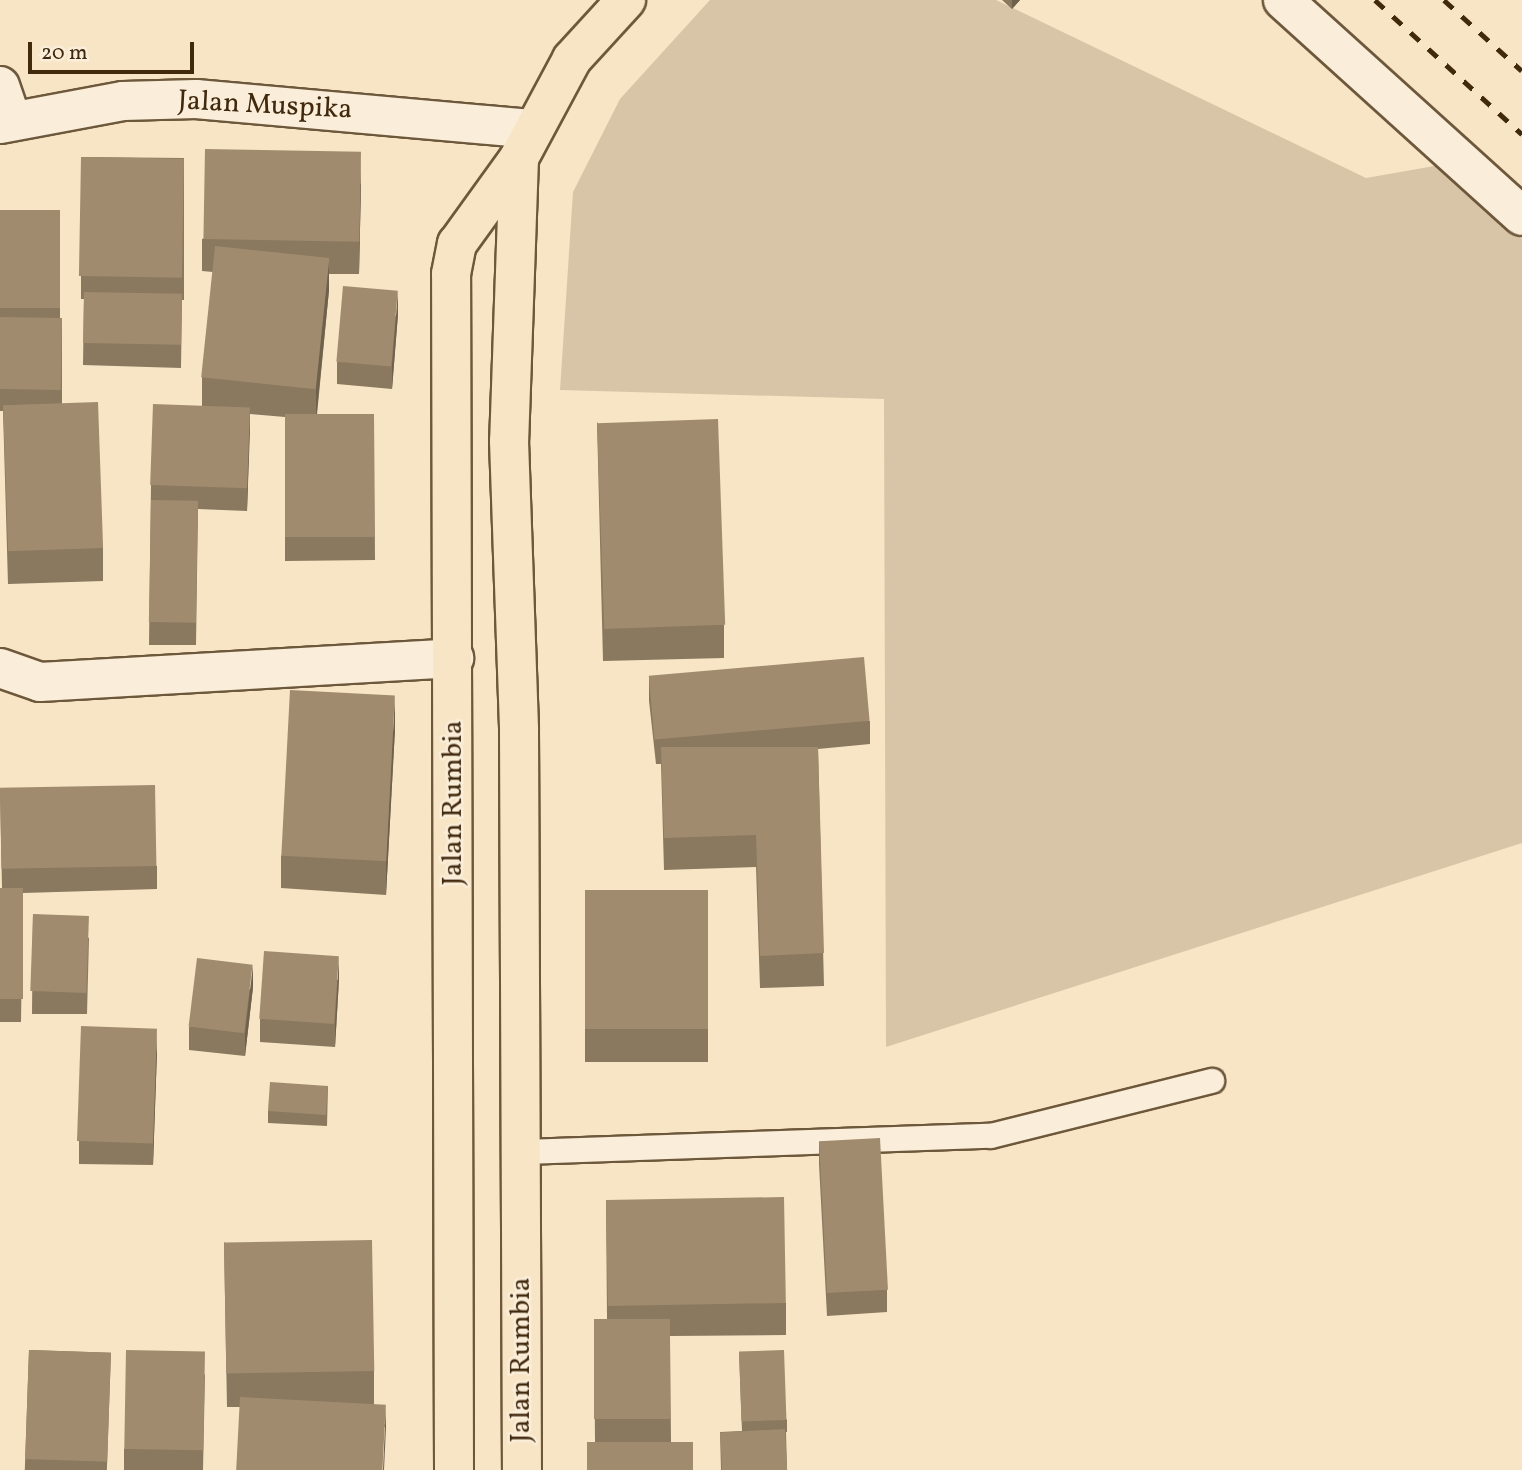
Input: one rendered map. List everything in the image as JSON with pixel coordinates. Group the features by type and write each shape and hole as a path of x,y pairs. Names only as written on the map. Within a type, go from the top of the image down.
{"highway":[{"path":"525,144 572,60 626,0"},
{"name":"Jalan Rumbia","path":"454,1470 451,274 457,244 525,144"},
{"name":"Jalan Rumbia","path":"522,1470 522,1152 509,441 525,144"}],"street":[{"path":"1283,0 1522,216"},
{"name":"Jalan Muspika","path":"4,109 196,99 525,144"},
{"path":"0,668 40,682 453,658"}],"lane":[{"path":"522,1152 991,1136 1212,1081"}],"shaded area":[{"path":"710,0 996,0 1366,178 1440,165 1522,239 1522,843 886,1047 884,399 560,390 573,192 620,99"}],"building":[{"path":"205,149 361,152 359,242 203,239"},
{"path":"81,157 184,159 182,278 79,276"},
{"path":"0,210 60,210 60,308 0,308"},
{"path":"215,246 329,258 316,389 201,377"},
{"path":"343,286 398,291 391,367 336,362"},
{"path":"84,292 182,294 181,345 83,343"},
{"path":"0,317 62,318 61,390 0,389"},
{"path":"98,402 103,548 8,551 3,405"},
{"path":"153,404 250,407 247,488 150,485"},
{"path":"285,414 374,414 374,537 285,537"},
{"path":"718,419 725,625 604,629 597,423"},
{"path":"151,500 198,501 196,623 149,622"},
{"path":"864,657 870,721 654,740 649,676"},
{"path":"290,690 395,695 386,861 281,856"},
{"path":"661,747 818,747 824,953 760,956 756,835 664,838"},
{"path":"155,785 156,866 1,869 0,788"},
{"path":"0,888 23,888 23,999 0,999"},
{"path":"585,890 708,890 708,1029 585,1029"},
{"path":"33,914 89,916 86,993 30,991"},
{"path":"264,951 339,956 334,1024 259,1019"},
{"path":"197,958 253,965 244,1033 189,1026"},
{"path":"81,1026 157,1029 153,1144 77,1141"},
{"path":"270,1082 328,1086 326,1115 268,1111"},
{"path":"880,1138 888,1290 827,1293 819,1141"},
{"path":"784,1197 786,1303 608,1306 606,1200"},
{"path":"372,1240 374,1371 226,1374 224,1243"},
{"path":"594,1319 670,1319 670,1419 594,1419"},
{"path":"29,1350 111,1353 107,1462 25,1459"},
{"path":"126,1350 205,1351 203,1450 124,1449"},
{"path":"784,1350 786,1420 741,1422 739,1352"},
{"path":"240,1397 386,1405 382,1470 236,1470"},
{"path":"785,1429 787,1470 722,1470 720,1432"},
{"path":"587,1442 693,1442 693,1470 587,1470"}],"railway":[{"path":"1375,0 1522,134"},
{"path":"1444,0 1522,71"}]}
